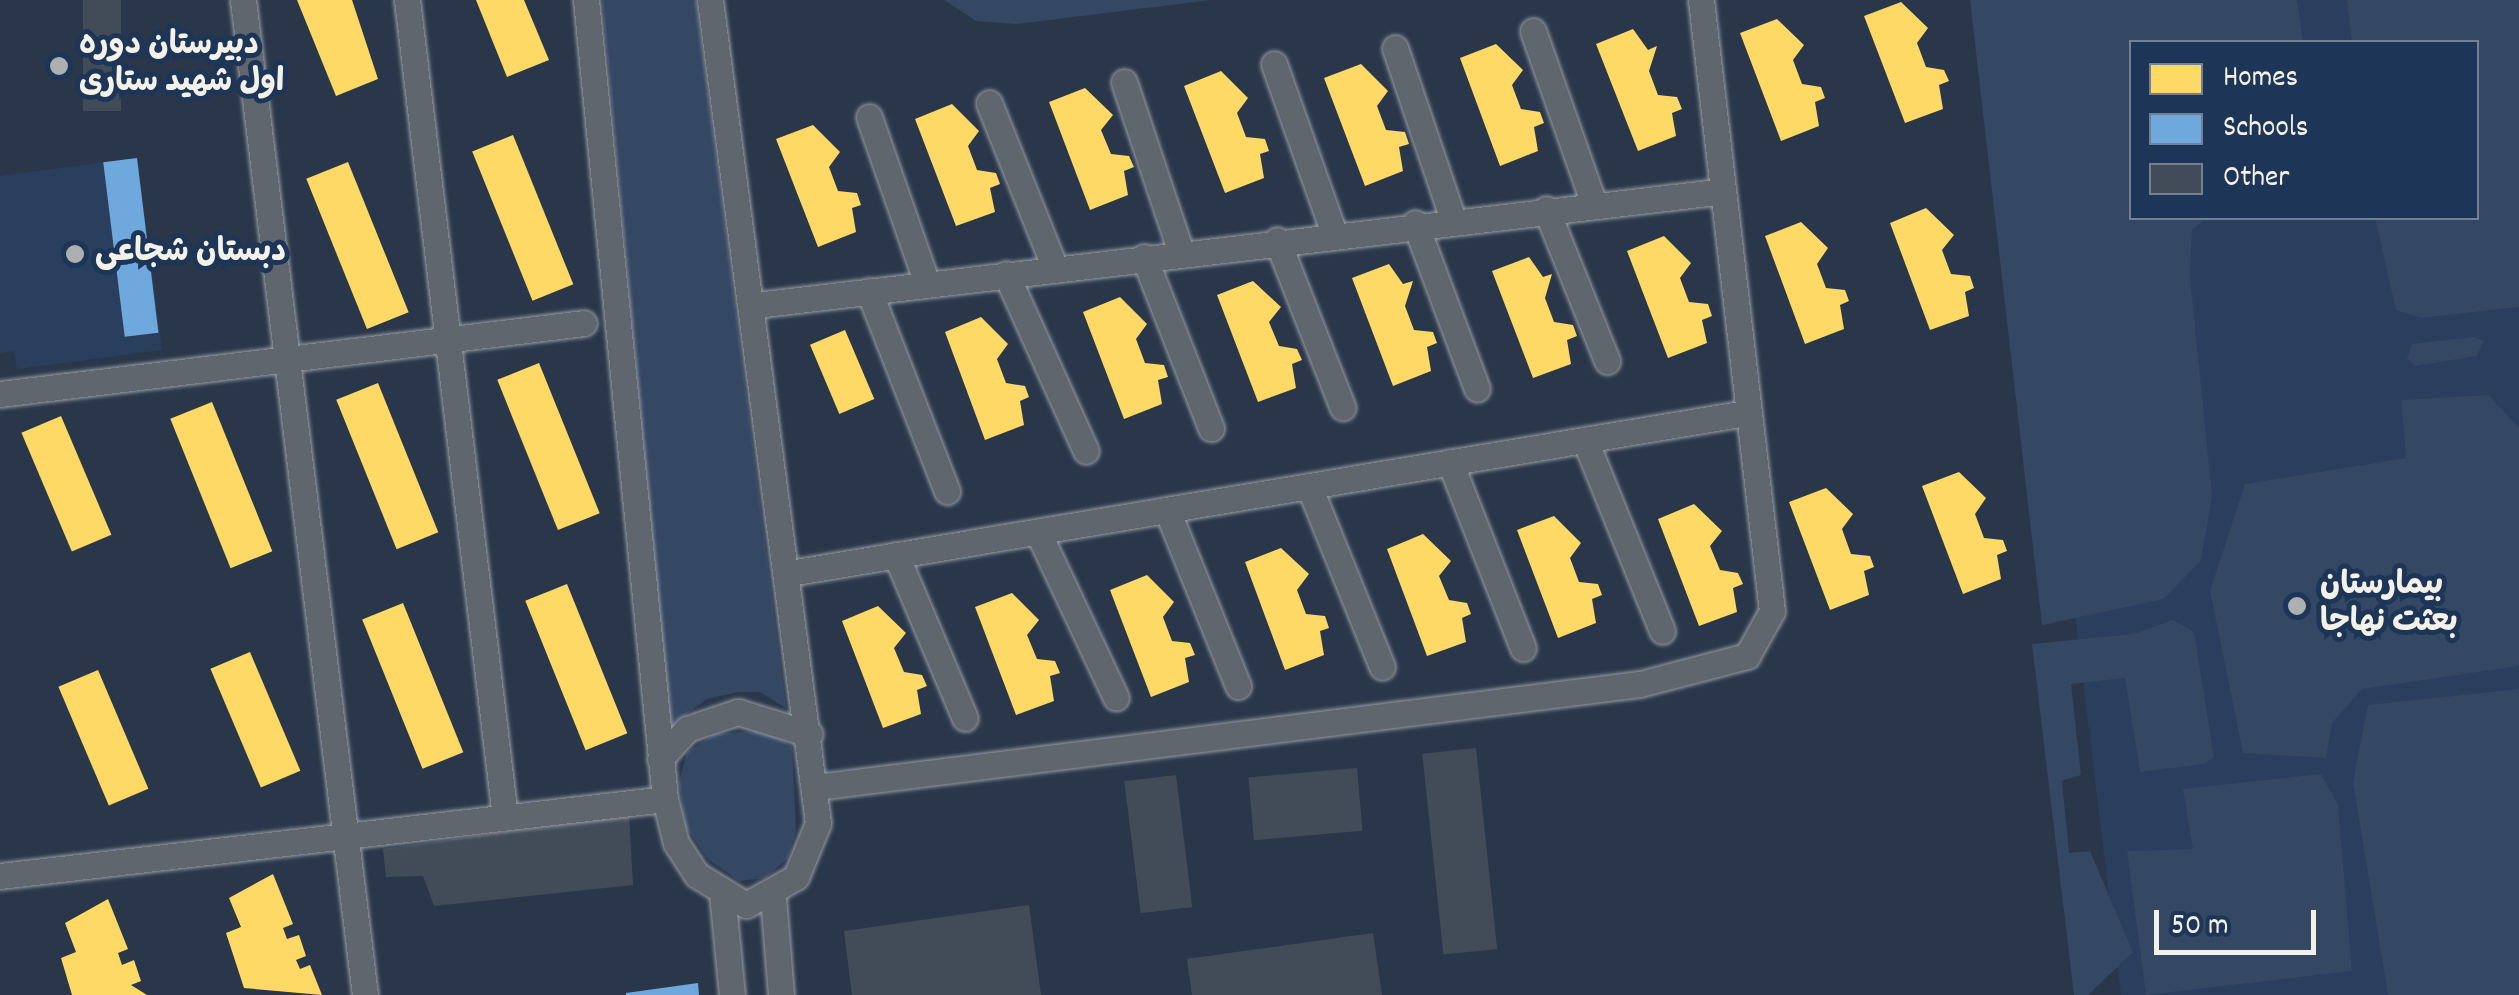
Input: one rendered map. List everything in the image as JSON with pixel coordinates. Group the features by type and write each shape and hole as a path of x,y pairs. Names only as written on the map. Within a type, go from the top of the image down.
{"street":[{"path":"243,0 365,995"},
{"path":"407,0 505,817"},
{"path":"586,0 665,799 676,843 722,893 746,905 773,897 810,851 816,787 756,305 710,0"},
{"path":"816,787 1640,684 1746,656 1772,611 1717,192 1701,0"},
{"path":"1533,31 1594,204"},
{"path":"1395,48 1453,218"},
{"path":"1274,64 1334,233"},
{"path":"1124,82 1181,252"},
{"path":"989,103 1054,268"},
{"path":"870,117 927,284"},
{"path":"756,305 1453,218 1717,192"},
{"path":"1546,209 1607,361"},
{"path":"1415,223 1477,389"},
{"path":"1278,240 1343,408"},
{"path":"1144,257 1211,428"},
{"path":"1006,274 1086,451"},
{"path":"869,291 947,491"},
{"path":"0,394 584,323"},
{"path":"790,573 1744,413"},
{"path":"1585,440 1662,631"},
{"path":"1450,462 1523,648"},
{"path":"1309,486 1382,667"},
{"path":"1168,510 1238,686"},
{"path":"1038,532 1116,698"},
{"path":"896,556 965,718"},
{"path":"660,759 687,728 738,712 810,734"},
{"path":"0,876 665,799"},
{"path":"722,893 732,995"},
{"path":"773,897 781,995"}],"shaded area":[{"path":"602,0 696,0 786,708 760,692 738,692 707,699 670,726"},
{"path":"944,0 1211,0 1017,24 976,21"},
{"path":"1970,0 2297,0 2303,40 2129,40 2129,220 2204,220 2192,230 2190,277 2212,496 2201,560 2164,599 2042,625"},
{"name":"بیمارستان بعثت نهاجا","path":"2001,0 2519,0 2519,995 2121,995"},
{"path":"2347,0 2519,0 2519,307 2421,318 2396,310 2375,220 2479,220 2479,40 2352,40"},
{"name":"دبستان شجاعی","path":"137,158 162,350 17,369 14,351 0,353 0,176"},
{"path":"2473,337 2484,341 2477,356 2415,366 2407,359 2412,344"},
{"path":"2488,395 2519,428 2519,666 2362,689 2332,723 2326,758 2243,753 2210,591 2245,484 2406,458 2401,400"},
{"path":"2173,620 2194,632 2214,757 2204,764 2140,772 2125,678 2071,684 2081,775 2062,781 2069,853 2090,851 2133,952 2088,995 2074,995 2032,644 2134,634"},
{"path":"2519,689 2519,995 2388,995 2353,782 2368,705"},
{"path":"768,730 792,747 796,830 788,858 765,878 739,881 707,858 685,825 679,782 687,752 715,734"},
{"path":"2321,774 2338,805 2352,971 2146,995 2127,851 2193,849 2183,789"}],"building: Homes":[{"path":"297,0 352,0 378,79 336,96"},
{"path":"476,0 524,0 549,60 507,77"},
{"path":"1901,2 1928,28 1917,43 1926,67 1944,70 1949,81 1939,85 1943,109 1905,123 1864,16"},
{"path":"1777,19 1804,45 1793,60 1802,84 1821,87 1825,98 1815,102 1819,126 1781,141 1740,33"},
{"path":"1633,29 1648,50 1657,46 1649,71 1658,95 1677,97 1682,109 1672,113 1676,136 1638,151 1596,44"},
{"path":"1496,44 1523,70 1512,85 1521,109 1540,112 1544,123 1534,127 1538,151 1500,166 1460,58"},
{"path":"1361,64 1388,91 1377,106 1386,130 1405,132 1409,144 1399,147 1403,171 1365,186 1324,78"},
{"path":"1221,71 1248,98 1237,113 1246,137 1265,139 1269,151 1260,154 1264,178 1225,193 1184,86"},
{"path":"1085,88 1113,115 1101,130 1111,154 1129,156 1134,167 1124,171 1128,195 1090,210 1049,102"},
{"path":"952,104 979,131 968,146 977,170 996,173 1000,184 990,188 995,212 956,226 915,119"},
{"path":"813,125 840,152 829,167 838,191 857,193 861,205 852,208 856,232 818,247 776,139"},
{"path":"513,135 573,284 533,301 472,151"},
{"path":"348,162 409,312 367,329 306,179"},
{"path":"1926,208 1954,235 1942,250 1951,274 1970,276 1974,288 1965,292 1969,316 1930,330 1890,223"},
{"path":"1801,222 1828,248 1817,264 1826,288 1845,290 1849,301 1840,305 1844,329 1805,344 1765,236"},
{"path":"1664,236 1691,263 1680,278 1689,302 1708,304 1712,316 1702,320 1707,343 1668,358 1627,251"},
{"path":"1529,257 1543,277 1552,274 1545,298 1554,322 1573,325 1577,336 1567,340 1571,364 1533,378 1492,271"},
{"path":"1389,264 1403,284 1413,281 1405,306 1414,330 1433,332 1437,343 1427,347 1431,371 1393,386 1352,278"},
{"path":"1253,281 1281,307 1269,322 1279,346 1297,349 1302,360 1292,364 1296,388 1258,402 1217,295"},
{"path":"1120,297 1147,324 1136,339 1145,363 1164,365 1168,377 1158,380 1162,404 1124,419 1083,312"},
{"path":"981,317 1008,344 997,359 1006,383 1025,386 1029,397 1020,401 1024,425 985,440 945,332"},
{"path":"845,330 874,399 839,414 810,345"},
{"path":"539,363 600,513 558,530 497,380"},
{"path":"378,383 438,532 397,549 336,400"},
{"path":"212,402 272,551 231,568 170,419"},
{"path":"61,416 111,535 72,552 21,433"},
{"path":"1959,472 1986,498 1975,514 1984,538 2003,540 2007,551 1997,555 2001,579 1963,594 1922,486"},
{"path":"1826,488 1853,514 1842,529 1851,554 1870,556 1874,567 1864,571 1869,595 1830,610 1789,502"},
{"path":"1694,504 1722,531 1710,546 1720,570 1738,573 1743,584 1733,588 1737,612 1699,626 1658,519"},
{"path":"1554,516 1581,543 1570,558 1579,582 1598,584 1602,595 1592,599 1596,623 1558,638 1517,530"},
{"path":"1423,534 1451,561 1439,576 1449,600 1467,603 1471,614 1462,618 1466,642 1427,656 1387,549"},
{"path":"1281,548 1309,574 1297,590 1306,614 1325,616 1329,628 1320,631 1324,655 1285,670 1245,562"},
{"path":"1147,575 1174,602 1163,617 1172,641 1190,643 1195,655 1185,658 1189,682 1151,697 1110,590"},
{"path":"567,584 627,733 586,750 525,601"},
{"path":"1012,593 1039,620 1027,635 1037,659 1055,661 1060,673 1050,676 1054,701 1016,715 975,607"},
{"path":"403,603 463,752 423,769 362,619"},
{"path":"878,606 906,633 894,648 904,672 922,675 927,686 917,690 921,714 883,728 842,621"},
{"path":"250,652 300,771 261,788 210,669"},
{"path":"98,670 148,789 109,806 58,687"},
{"path":"273,874 293,924 283,928 287,939 299,935 306,956 296,960 300,969 310,965 322,995 244,988 226,933 241,927 229,898"},
{"path":"108,899 128,949 118,953 122,965 134,960 141,981 131,985 147,995 72,995 61,958 76,952 65,923"}],"building: Schools":[{"path":"137,158 158,333 125,337 103,162"},
{"path":"698,983 699,995 626,995 626,993"}],"building: Other":[{"path":"83,0 121,0 121,111 83,111"},
{"path":"1476,748 1497,949 1443,955 1422,754"},
{"path":"1357,768 1362,831 1254,840 1248,777"},
{"path":"1176,775 1192,907 1141,913 1124,781"},
{"path":"629,814 633,885 434,906 423,876 386,877 383,849"},
{"path":"1029,905 1041,995 852,995 844,931"},
{"path":"1373,933 1382,995 1192,995 1187,959"}],"place":[{"name":"دبیرستان دوره اول شهید ستاری","path":"59,66"},
{"name":"دبستان شجاعی","path":"75,254"},
{"name":"بیمارستان بعثت نهاجا","path":"2297,606"}]}
